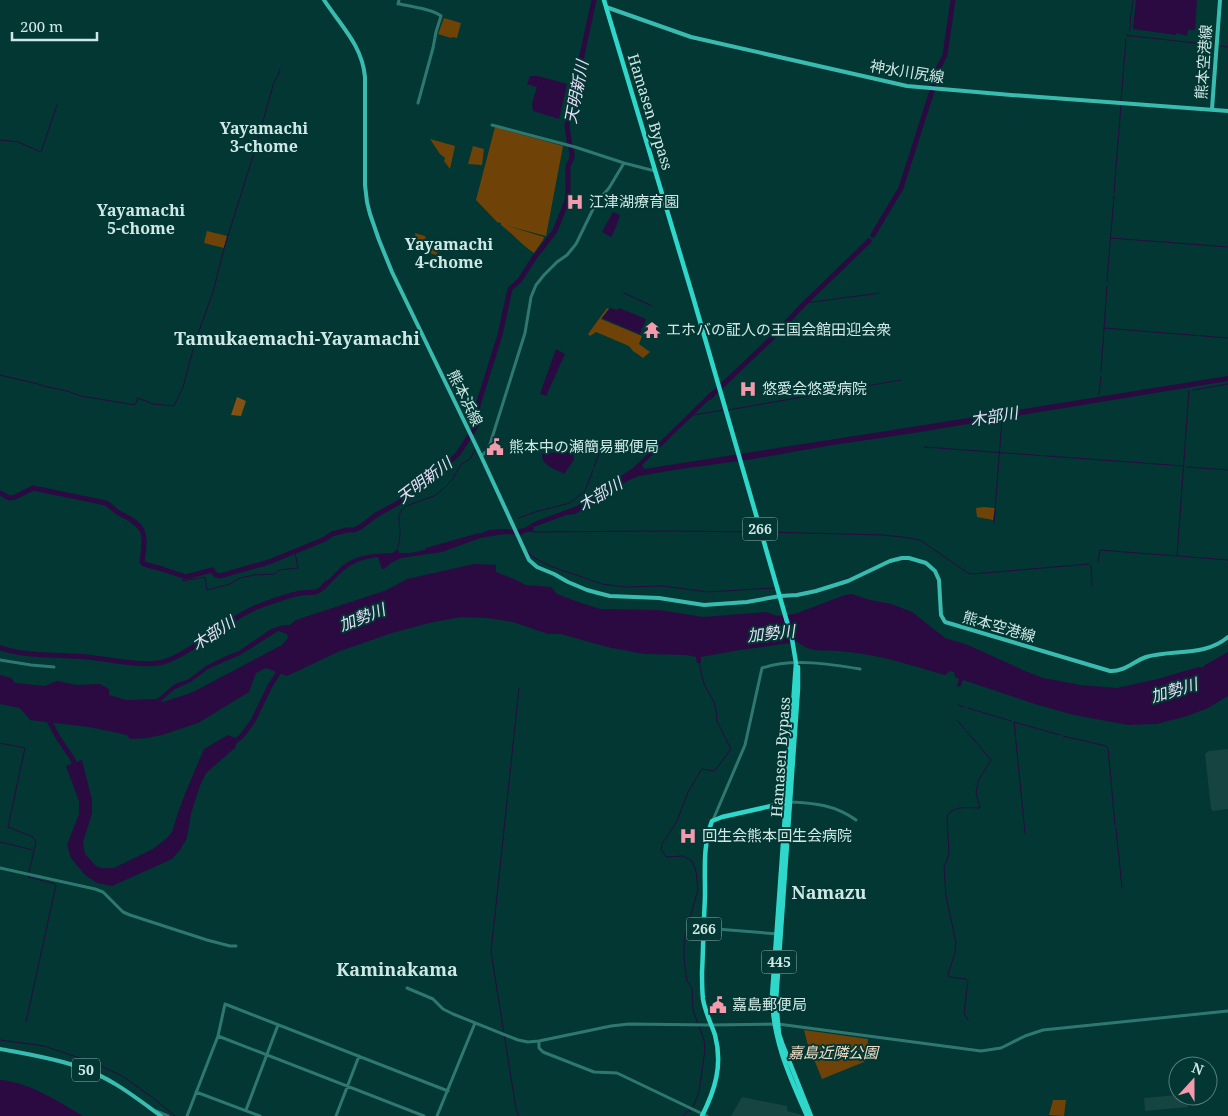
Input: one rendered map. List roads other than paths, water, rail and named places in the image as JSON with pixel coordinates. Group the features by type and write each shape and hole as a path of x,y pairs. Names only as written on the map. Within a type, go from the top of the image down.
{"highway":[{"name":"Hamasen Bypass","path":"604,0 720,390 792,639 797,666 779,934 772,996 778,1044 807,1116"},
{"path":"712,821 788,802"},
{"name":"266","path":"704,1115 718,1074 715,1037 703,998 704,863 706,842 712,821"},
{"name":"Hamasen Bypass","path":"776,1024 786,1056 811,1116"}],"main road":[{"name":"熊本浜線","path":"324,0 355,44 363,61 365,82 365,184 367,202 379,240 392,272 530,560 537,567 568,582 587,590 610,596 659,598 704,605 780,598"},
{"name":"熊本空港線","path":"1220,0 1212,109 1228,110"},
{"name":"神水川尻線","path":"606,7 690,38 908,86 1020,96 1212,109"},
{"name":"熊本空港線","path":"780,598 840,584 890,561 909,558 926,563 935,571 939,580 941,615 944,622 1110,671 1121,670 1149,656 1205,649 1215,646 1228,637"},
{"name":"50","path":"0,1049 44,1057 79,1067 101,1076 122,1088 161,1116"}],"street":[{"path":"399,0 398,4 426,10 441,16 418,103"},
{"path":"492,125 655,171"},
{"path":"481,456 488,450 491,441 524,333 531,297 536,286 544,275 567,255 576,244 596,203 609,188 624,163"},
{"path":"0,660 54,667"},
{"path":"712,821 745,745 762,668 836,664 860,669"},
{"path":"788,802 817,803 856,820"},
{"path":"0,868 95,889 103,892 123,912 130,915 207,940 236,946"},
{"path":"704,928 779,934"},
{"path":"407,988 433,998 442,1008 453,1014 518,1040 528,1042 620,1025 776,1024 981,1051 1001,1048 1025,1036 1043,1030 1228,1011"},
{"path":"186,1116 218,1036 225,1004 448,1091"},
{"path":"437,1116 475,1023"},
{"path":"246,1110 278,1025"},
{"path":"218,1036 424,1116"},
{"path":"539,1041 539,1048 543,1052 594,1072 617,1073 704,1115"},
{"path":"336,1116 359,1056"},
{"path":"196,1092 260,1116"},
{"path":"151,1109 168,1116"}],"water":[{"path":"1136,0 1197,0 1195,30 1188,30 1187,36 1177,33 1176,35 1133,29"},
{"path":"530,76 538,76 567,84 559,119 533,111 532,104 537,87 527,84"},
{"path":"613,212 620,215 611,237 602,232"},
{"path":"610,308 617,310 619,308 646,319 640,334 602,318"},
{"path":"556,349 565,354 546,396 540,394"},
{"path":"1228,376 1228,381 639,476 629,480 575,514 566,515 534,527 533,532 520,535 504,534 480,538 442,552 401,558 384,569 382,569 378,557 360,561 348,568 324,590 322,585 346,563 358,557 371,554 393,553 396,550 399,553 410,553 459,543 489,530 525,528 534,522 577,506 633,468 713,390 715,394 642,465 644,469"},
{"path":"573,450 574,461 564,474 544,462 542,454"},
{"path":"474,564 496,565 496,572 526,585 551,587 557,594 600,609 659,610 703,617 767,612 777,616 795,614 852,594 891,604 912,612 945,638 968,645 1025,671 1043,678 1080,685 1117,688 1158,679 1195,668 1202,668 1228,652 1228,696 1208,708 1187,716 1157,724 1128,725 1074,715 963,680 960,687 957,686 959,679 955,677 954,672 950,671 945,675 865,654 807,648 798,642 701,657 701,663 697,663 696,657 686,655 644,654 607,647 561,634 548,634 513,622 461,617 392,633 340,651 287,676 266,668 256,673 249,692 198,723 147,738 130,739 127,735 89,727 30,720 20,708 0,704 0,675 11,678 15,683 45,686 57,681 76,685 100,684 109,689 109,695 126,700 157,699 175,684 189,679 206,666 239,651 271,629 290,625 296,620 387,590 407,579","holes":["278,631 287,634 288,638 282,645 193,692 163,702 161,701 175,689 191,682 208,669 240,655"]},
{"path":"228,735 236,738 236,747 206,773 191,814 187,838 172,859 112,886 97,883 85,875 71,858 67,845 79,814 79,801 66,766 82,760 92,800 92,814 83,842 85,854 96,866 114,868 153,849 167,838 172,832 185,794 204,749"},
{"path":"0,1080 22,1084 54,1099 83,1116 0,1116"}],"waterway":[{"name":"天明新川","path":"0,493 9,498 33,488 106,503 140,527 144,537 142,562 144,564 186,577 212,570 216,575 220,576 269,562 325,539 332,534 354,530 398,503 411,489 428,481 458,454 476,426 478,405 500,335 510,289 520,280 555,231 567,201 568,166 572,158 567,126 594,0"},
{"path":"873,235 901,188 936,73 945,55 953,0"},
{"path":"1129,31 1133,0"},
{"path":"1128,34 1127,36 1213,45"},
{"path":"1121,101 1126,39"},
{"path":"1220,46 1228,47"},
{"path":"0,375 81,396 135,405 138,398 153,404 174,406 183,387 196,339 213,292 225,245 274,82 280,69"},
{"path":"0,140 18,142 41,152 57,105"},
{"path":"1114,193 1121,105"},
{"path":"1107,281 1114,196"},
{"path":"1111,238 1228,247"},
{"path":"710,397 869,241"},
{"path":"1101,371 1107,286"},
{"path":"624,293 652,306"},
{"path":"805,303 880,293"},
{"path":"672,325 697,335"},
{"path":"1104,328 1228,338"},
{"path":"1099,394 1101,376"},
{"path":"728,410 901,380"},
{"path":"1193,390 1228,384"},
{"path":"1098,562 1100,550 1177,556 1189,391"},
{"path":"693,415 724,410"},
{"path":"994,523 1002,419"},
{"path":"924,447 1184,466"},
{"path":"397,551 400,536 400,512 406,506 440,492 452,480 461,464 470,459 475,450"},
{"path":"594,467 600,451"},
{"path":"1187,467 1228,470"},
{"path":"519,518 570,503 585,491 593,470"},
{"path":"533,532 760,532"},
{"path":"764,532 883,535 920,540 968,573 973,574 1089,564 1091,566 1092,586"},
{"path":"515,533 518,541"},
{"name":"木部川","path":"428,550 478,536"},
{"path":"526,550 533,557 550,566 602,584 624,587 662,586 709,592 773,588"},
{"path":"184,576 183,581 205,577 207,590 230,584 240,578 275,574 279,570 298,568 295,552"},
{"path":"1178,556 1228,560"},
{"name":"木部川","path":"0,648 30,654 87,657 140,664 161,663 181,655 245,612 289,596 317,591 322,589 327,583"},
{"path":"693,1107 699,1092 705,1049 704,1040 693,1010 692,988 687,981 684,959 686,931 698,890 696,871 692,861 683,856 666,857 661,849 662,844 677,821 688,792 702,769 713,771 716,769 731,749 717,721 714,702 704,684 699,663"},
{"name":"加勢川","path":"231,744 241,737 253,721 270,686 282,667"},
{"path":"519,688 491,952 516,1109 519,1116"},
{"path":"958,705 964,707"},
{"path":"968,708 1011,721"},
{"name":"加勢川","path":"48,719 76,767"},
{"path":"957,720 991,760 978,781 976,793 980,808 957,809 950,812 947,816 949,852 944,867 946,896 956,943 955,953 948,974 949,977 966,979 968,981 964,1013 968,1020"},
{"path":"1025,833 1014,722 1060,735"},
{"path":"1063,736 1108,748 1115,825"},
{"path":"0,743 25,748 8,827 33,837 36,842 29,872"},
{"path":"1116,828 1122,888"},
{"path":"0,842 33,850"},
{"path":"26,1022 56,885 28,876"},
{"path":"0,1040 44,1046 95,1063 122,1076 175,1116"},
{"path":"683,1116 689,1110 691,1111"}],"place":[{"name":"江津湖療育園","path":"575,202"},
{"name":"エホバの証人の王国会館田迎会衆","path":"652,330"},
{"name":"悠愛会悠愛病院","path":"748,389"},
{"name":"熊本中の瀬簡易郵便局","path":"495,447"},
{"name":"回生会熊本回生会病院","path":"688,836"},
{"name":"嘉島郵便局","path":"718,1005"}],"district":[{"name":"Yayamachi 3-chome","path":"264,137"},
{"name":"Yayamachi 5-chome","path":"141,219"},
{"name":"Yayamachi 4-chome","path":"449,253"},
{"name":"Tamukaemachi-Yayamachi","path":"297,339"},
{"name":"Namazu","path":"829,893"},
{"name":"Kaminakama","path":"397,970"}],"park label":[{"name":"嘉島近隣公園","path":"833,1053"}]}
